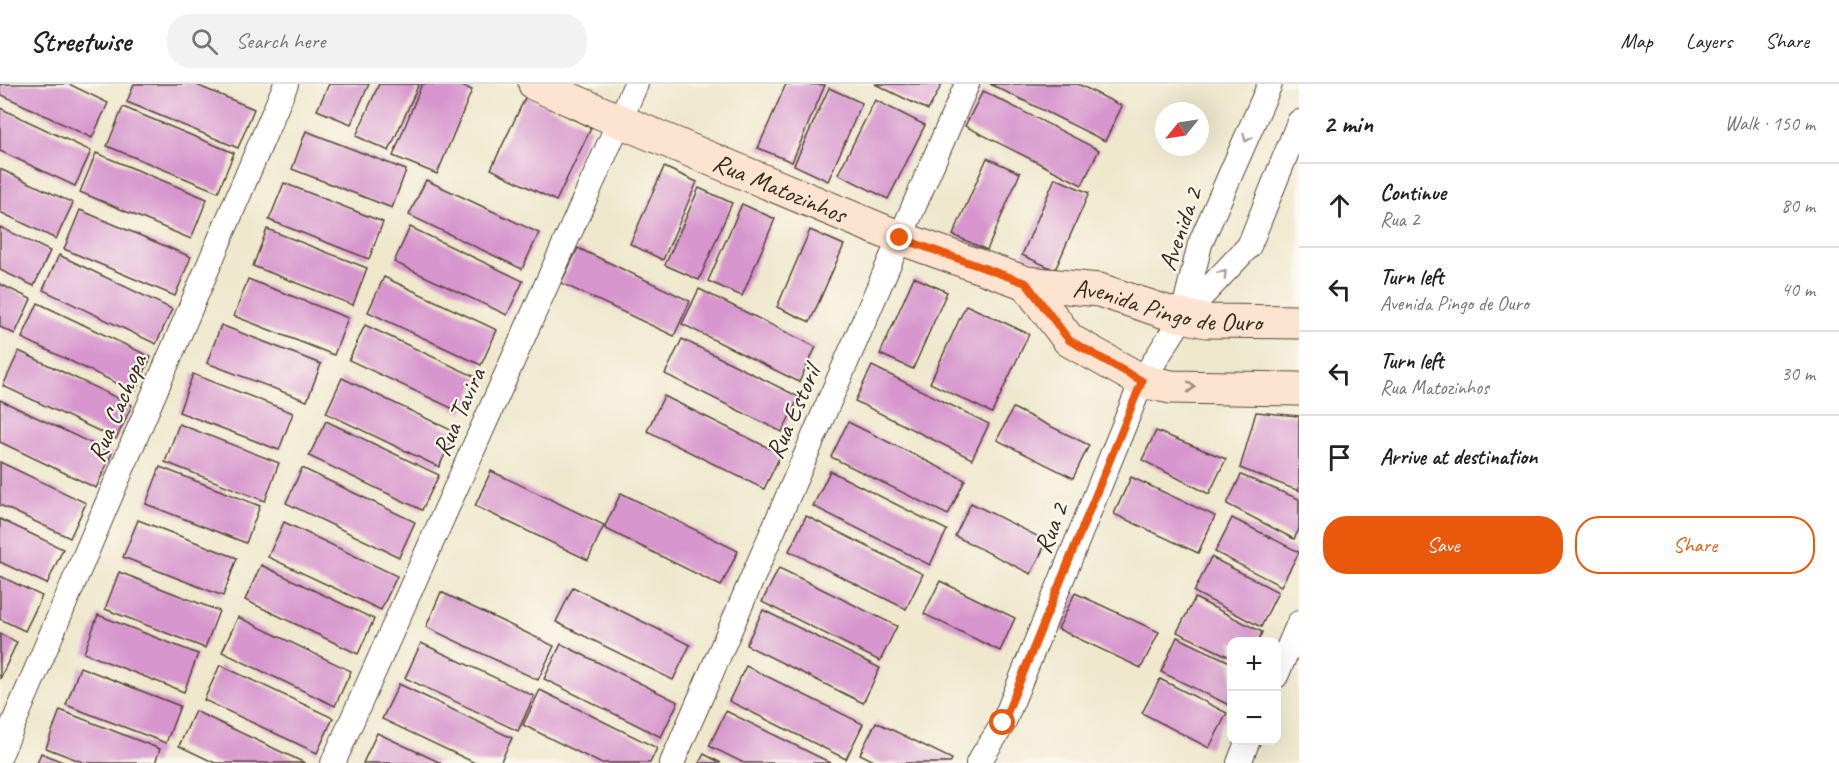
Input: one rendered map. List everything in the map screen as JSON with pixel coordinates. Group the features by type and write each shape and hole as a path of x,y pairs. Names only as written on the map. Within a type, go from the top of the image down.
{"street":[{"name":"Rua Cachopa","path":"0,754 286,84"},
{"name":"Rua Matozinhos","path":"535,84 900,238 1026,283"},
{"name":"Rua Tavira","path":"333,763 636,84"},
{"name":"Rua Estoril","path":"672,763 967,84"},
{"name":"Avenida 2","path":"1183,316 1200,244 1270,84"},
{"name":"Avenida 2","path":"1183,316 1249,246 1299,122"},
{"name":"Avenida Pingo de Ouro","path":"1026,283 1100,290 1206,321 1299,322"},
{"name":"Avenida Pingo de Ouro","path":"1026,283 1069,340 1142,381 1171,387 1299,389"},
{"name":"Rua 2","path":"978,763 1003,723 1142,381 1183,316"},
{"path":"1281,664 1299,623"},
{"path":"1239,763 1246,745"}],"building":[{"path":"0,84 69,84 108,103 92,138 0,94"},
{"path":"134,84 194,84 254,109 238,148 127,102"},
{"path":"329,84 369,84 351,124 317,110"},
{"path":"379,84 419,84 389,151 356,136"},
{"path":"422,84 457,84 472,90 437,174 393,156"},
{"path":"786,84 825,85 792,162 758,148"},
{"path":"875,84 942,84 928,110"},
{"path":"990,84 1078,84 1122,106 1105,141"},
{"path":"829,88 862,103 828,181 794,165"},
{"path":"983,91 1099,150 1082,185 965,126"},
{"path":"526,96 591,128 556,201 491,169"},
{"path":"875,100 925,125 888,199 838,174"},
{"path":"123,107 234,153 218,192 107,146"},
{"path":"0,108 91,151 75,186 0,151"},
{"path":"306,131 406,170 392,208 292,169"},
{"path":"96,153 207,199 191,239 80,192"},
{"path":"987,158 1020,173 987,250 953,235"},
{"path":"664,167 697,182 663,260 630,244"},
{"path":"0,169 73,203 56,239 0,212"},
{"path":"1055,178 1089,193 1055,270 1022,255"},
{"path":"426,180 539,233 522,269 409,215"},
{"path":"284,183 383,222 369,259 269,220"},
{"path":"699,188 732,203 699,280 665,265"},
{"path":"742,204 775,219 742,296 708,281"},
{"path":"80,210 191,257 175,296 64,249"},
{"path":"0,227 50,251 34,286 0,270"},
{"path":"410,227 523,281 507,315 394,262"},
{"path":"267,229 367,268 353,305 253,266"},
{"path":"810,230 844,245 810,322 777,307"},
{"path":"578,248 690,301 674,336 561,283"},
{"path":"59,255 172,309 156,344 43,290"},
{"path":"384,277 497,330 481,365 368,312"},
{"path":"914,277 947,292 913,369 880,354"},
{"path":"248,279 348,318 334,355 234,316"},
{"path":"0,284 31,299 15,334 0,327"},
{"path":"699,289 816,347 799,382 682,324"},
{"path":"38,303 151,357 135,392 22,338"},
{"path":"966,305 1029,334 992,413 930,383"},
{"path":"221,325 321,364 307,401 207,363"},
{"path":"365,325 478,378 462,413 349,360"},
{"path":"682,339 799,397 782,432 665,374"},
{"path":"19,351 132,405 116,439 3,386"},
{"path":"872,366 989,424 972,459 855,401"},
{"path":"193,374 293,413 279,450 179,412"},
{"path":"342,378 455,432 439,467 326,413"},
{"path":"664,396 781,454 764,489 647,431"},
{"path":"0,400 112,453 96,488 0,442"},
{"path":"1013,408 1089,445 1073,478 997,440"},
{"path":"1256,412 1299,416 1299,491 1240,468"},
{"path":"326,421 439,475 422,510 309,456"},
{"path":"848,422 965,480 948,515 831,457"},
{"path":"179,424 279,463 265,501 165,462"},
{"path":"1156,431 1226,459 1209,494 1142,460"},
{"path":"0,462 86,503 70,538 0,505"},
{"path":"160,467 260,506 246,543 146,504"},
{"path":"302,468 415,522 399,557 286,503"},
{"path":"491,471 604,525 588,560 475,506"},
{"path":"830,471 947,530 930,565 813,506"},
{"path":"1241,475 1299,499 1299,529 1294,539 1227,504"},
{"path":"1131,477 1215,516 1198,553 1114,514"},
{"path":"621,493 738,551 721,586 604,528"},
{"path":"971,503 1047,541 1031,574 955,536"},
{"path":"806,516 923,574 906,609 789,551"},
{"path":"1232,518 1299,552 1281,586 1215,552"},
{"path":"0,519 63,549 47,584 0,562"},
{"path":"138,520 237,558 223,596 123,557"},
{"path":"284,522 397,576 381,610 268,557"},
{"path":"1211,557 1278,592 1261,627 1194,592"},
{"path":"261,565 374,619 358,654 245,600"},
{"path":"779,568 897,626 880,661 762,602"},
{"path":"119,572 219,611 205,648 105,609"},
{"path":"0,576 42,596 25,631 0,619"},
{"path":"940,581 1015,618 1000,651 924,614"},
{"path":"573,587 690,645 673,680 556,622"},
{"path":"441,592 554,646 538,680 426,627"},
{"path":"1075,593 1159,632 1141,668 1058,629"},
{"path":"1195,598 1262,632 1260,637 1227,637 1227,656 1177,632"},
{"path":"763,610 880,668 863,703 746,645"},
{"path":"98,615 198,654 184,692 84,653"},
{"path":"238,617 351,671 335,706 222,652"},
{"path":"0,634 17,642 0,679"},
{"path":"1177,637 1227,661 1227,704 1161,672"},
{"path":"421,643 534,696 518,731 405,678"},
{"path":"561,644 678,702 661,737 544,679"},
{"path":"220,665 333,718 317,753 204,700"},
{"path":"746,666 863,724 846,759 729,701"},
{"path":"80,667 180,706 166,743 66,705"},
{"path":"1160,679 1227,713 1209,748 1142,713"},
{"path":"399,684 512,738 500,763 475,763 382,719"},
{"path":"540,690 657,748 650,763 600,763 523,725"},
{"path":"60,710 160,749 155,763 85,763 46,748"},
{"path":"195,711 305,763 215,763 179,746"},
{"path":"726,711 831,763 744,763 709,746"},
{"path":"876,722 952,759 950,763 878,763 860,754"},
{"path":"377,733 441,763 363,763"},
{"path":"41,753 65,763 37,763"},
{"path":"704,754 721,763 699,763"}],"route":[{"path":"900,238 1026,283 1069,340 1142,381 1003,723"}]}
